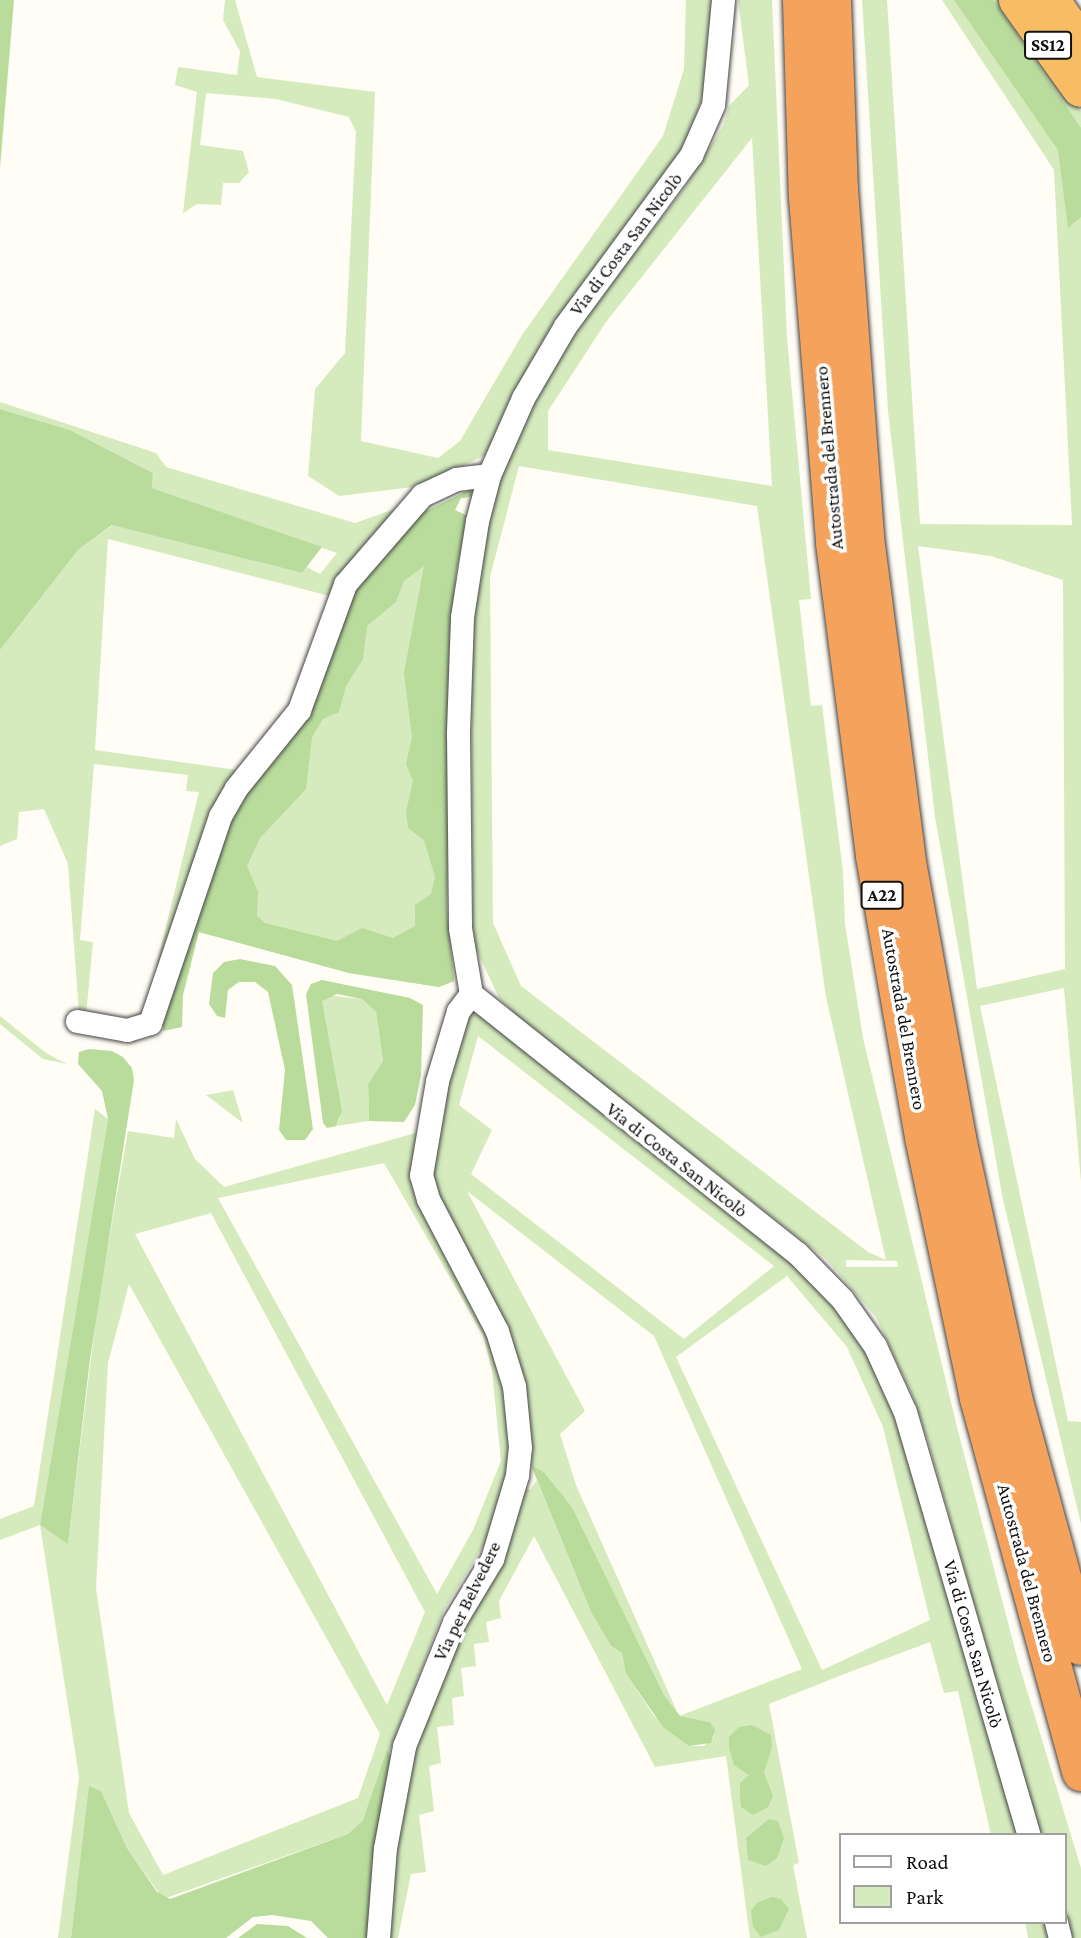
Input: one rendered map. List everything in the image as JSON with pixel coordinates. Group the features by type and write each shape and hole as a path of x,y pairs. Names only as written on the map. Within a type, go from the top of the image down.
{"highway":[{"name":"Autostrada del Brennero","path":"802,0 808,197 834,529 876,856 924,1137 979,1398 1081,1772"},
{"name":"Autostrada del Brennero","path":"832,0 839,190 865,538 908,868 957,1138 1013,1398 1081,1646"},
{"name":"SS12","path":"1018,0 1081,88"},
{"name":"SS12","path":"1050,0 1081,44"}],"street":[{"name":"Via di Costa San Nicolò","path":"723,0 713,105 691,155 565,326 523,398 489,475 467,568 461,617 460,928 471,994 797,1253 842,1299 875,1346 905,1412 1029,1833"},
{"path":"77,1021 127,1030 150,1023 220,816 236,788 299,710 345,584 422,495 457,479 489,475"},
{"name":"Via per Belvedere","path":"379,1938 385,1849 404,1746 454,1622 492,1559 518,1466 521,1423 507,1360 497,1331 428,1199 421,1175 437,1081 458,1011 471,994"}],"green space":[{"path":"0,0 14,0 0,168"},
{"path":"225,0 235,0 257,77 375,92 361,441 438,458 460,441 522,335 663,136 684,69 686,0 711,0 706,89 680,155 554,324 485,455 421,486 339,496 308,476 315,389 345,353 356,132 349,117 276,99 206,93 200,145 243,151 249,172 239,183 223,183 221,205 197,204 183,213 197,92 175,85 178,67 237,75 240,51 223,20"},
{"path":"738,0 772,0 787,337 811,599 799,600 811,706 822,705 843,871 845,924 863,1038 958,1431 1018,1661 1081,1868 1081,1938 1071,1938 1067,1924 1067,1833 1039,1833 928,1441 912,1394 876,1317 826,1259 524,1023 499,998 473,942 471,615 483,538 503,472 531,404 573,333 684,189 723,126 729,106 749,85","holes":["752,138 772,486 548,450 548,411 606,322","519,466 757,506 826,997 886,1260 868,1252 521,986 493,923 490,577","846,1260 897,1261 898,1267 846,1267"]},
{"path":"862,0 887,0 920,524 1072,525 1054,170 942,0 1002,0 1051,77 1081,111 1081,1182 1064,988 980,1006 1068,1421 1081,1422 1081,1524 1003,1200 935,817 888,411","holes":["918,546 991,556 1063,580 1065,969 977,989"]},
{"path":"954,0 993,0 1081,128 1081,217 1068,228 1058,150"},
{"path":"0,402 156,453 166,467 355,523 406,505 330,596 108,539 95,750 237,770 144,1016 199,792 186,791 188,775 94,764 80,940 93,942 86,1016 79,1013 68,864 44,809 19,812 17,839 0,846 0,650 78,550 113,525 302,573 307,567 320,574 337,553 152,488 153,473 70,430 0,409"},
{"path":"0,409 70,430 153,473 152,488 322,547 302,573 112,525 78,550 0,650"},
{"path":"469,490 475,496 461,498 455,510 468,516 456,572 450,653 447,910 454,981 439,987 349,973 199,932 183,995 182,1027 163,1031 163,1018 229,814 352,590 392,538 422,513","holes":["424,566 404,673 412,737 406,764 413,781 406,812 408,828 424,840 435,877 431,894 415,905 415,926 393,938 362,928 337,941 265,923 257,916 258,892 247,866 260,838 306,789 312,737 323,719 339,712 346,686 363,659 367,626 396,602 404,581"]},
{"path":"468,516 456,572 450,653 447,910 454,981 439,987 349,973 199,932 337,626"},
{"path":"240,959 275,966 292,985 313,1129 305,1140 286,1140 279,1130 285,1070 268,992 255,982 239,982 228,990 225,1018 217,1016 209,1004 213,973 224,962"},
{"path":"322,980 410,998 423,1005 421,1075 415,1105 404,1122 369,1121 368,1084 383,1061 376,1012 362,999 337,994 322,1001 342,1111 336,1126 327,1128 323,1123 306,994 311,984"},
{"path":"326,995 362,999 376,1012 383,1061 368,1084 369,1121 336,1126 340,1118 322,1001"},
{"path":"466,1012 483,1016 769,1240 855,1327 890,1395 1020,1833 991,1833 958,1691 944,1693 930,1642 847,1673 769,1704 799,1863 793,1865 807,1938 750,1938 726,1756 655,1767 534,1536 499,1601 501,1618 486,1622 489,1642 474,1644 476,1666 461,1668 464,1696 452,1698 454,1725 437,1727 441,1763 429,1766 434,1811 419,1815 426,1872 411,1874 398,1938 385,1938 386,1885 415,1739 524,1488 530,1490 537,1480 591,1612 611,1646 622,1653 626,1674 654,1716 689,1746 704,1746 714,1737 710,1722 680,1716 802,1669 654,1336 467,1191 585,1411 560,1434 576,1485 678,1713 664,1695 572,1507 544,1472 531,1465 522,1386 437,1203 429,1158","holes":["478,1036 774,1266 684,1339 471,1174 492,1130 459,1105","787,1276 847,1347 883,1427 930,1620 822,1670 676,1357"]},
{"path":"0,1016 46,1053 67,1064 43,1059 0,1024"},
{"path":"89,1049 112,1051 123,1057 132,1068 134,1080 90,1359 68,1544 40,1525 108,1119 102,1091 78,1064 79,1052"},
{"path":"233,1090 243,1123 206,1095"},
{"path":"95,1109 108,1119 40,1525 0,1540 0,1519 34,1506"},
{"path":"176,1119 195,1159 224,1187 419,1132 415,1157 492,1338 514,1431 496,1524 444,1610 363,1820 348,1834 163,1899 127,1848 101,1791 90,1787 71,1938 58,1938 79,1777 40,1525 68,1543 98,1302 128,1131 174,1138","holes":["384,1163 483,1335 492,1371 501,1461 473,1530 437,1594 218,1198","211,1213 425,1612 387,1705 135,1234","129,1284 380,1734 358,1798 163,1875 129,1813 96,1588 108,1363"]},
{"path":"531,1465 544,1472 572,1507 664,1695 680,1716 710,1722 715,1730 711,1743 689,1746 663,1727 626,1674 622,1653 611,1646 591,1612"},
{"path":"752,1725 771,1735 772,1747 764,1773 773,1796 768,1807 753,1815 741,1807 740,1783 749,1775 734,1765 729,1747 729,1737 739,1727"},
{"path":"387,1750 392,1757 372,1938 328,1938 311,1921 272,1915 253,1917 226,1938 71,1938 89,1786 101,1791 127,1848 157,1892 170,1899 348,1834 363,1820"},
{"path":"769,1819 778,1821 784,1838 777,1858 766,1866 748,1860 746,1838"},
{"path":"772,1897 781,1899 789,1909 779,1930 761,1937 753,1927 751,1911 757,1903"},
{"path":"257,1924 288,1926 307,1938 238,1938"},
{"path":"1025,1924 1050,1924 1054,1938 1028,1938"}]}
